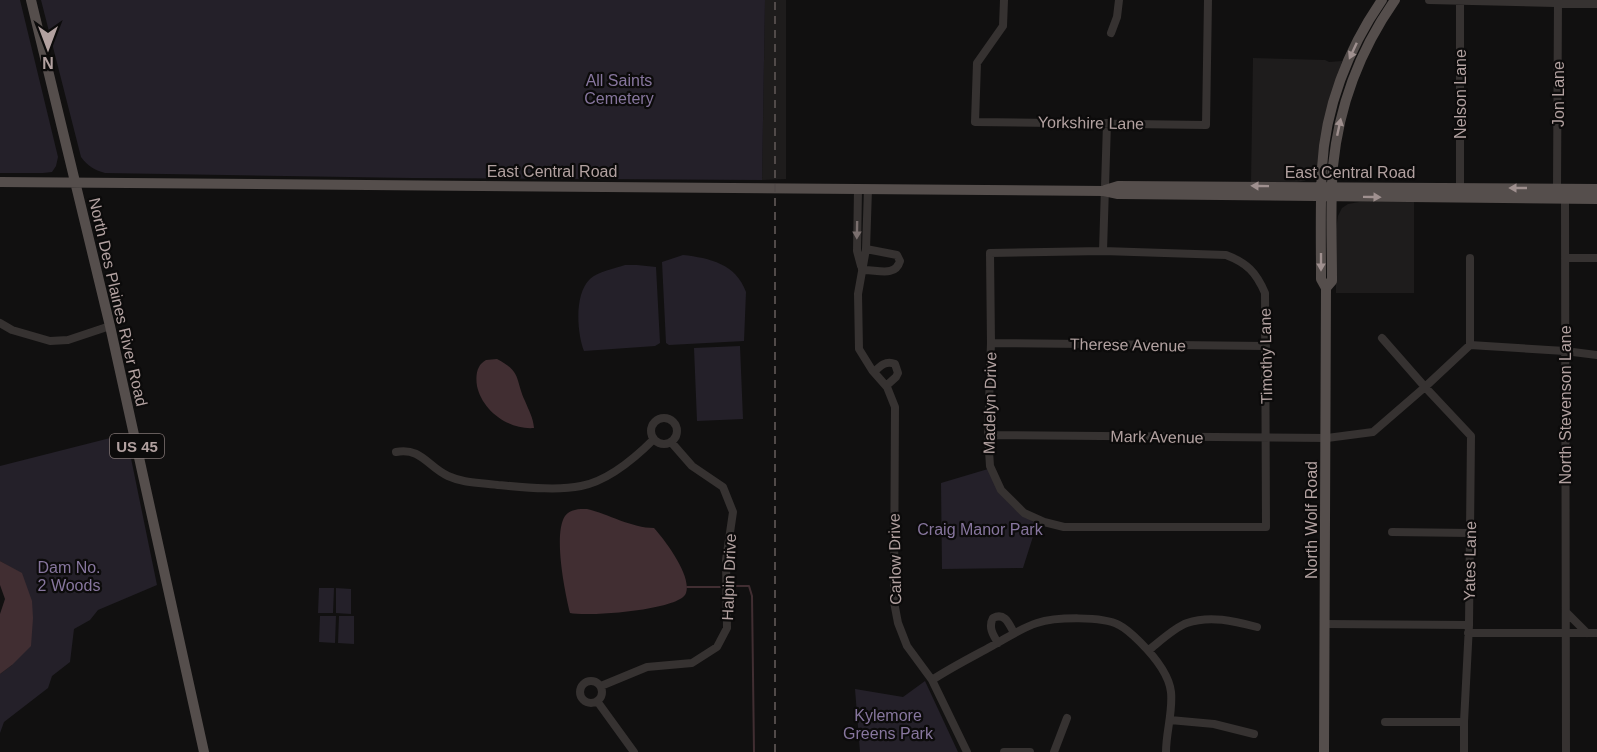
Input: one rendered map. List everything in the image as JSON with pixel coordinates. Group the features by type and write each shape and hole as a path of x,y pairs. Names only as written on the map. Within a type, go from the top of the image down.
{"main road":[{"name":"North Des Plaines River Road","path":"31,0 110,326 204,752"},
{"name":"North Wolf Road","path":"1324,752 1326,288 1332,280 1327,192 1322,167 1326,136 1337,90 1354,47 1382,0"},
{"name":"North Wolf Road","path":"1327,192 1348,91 1369,42 1395,0"},
{"name":"East Central Road","path":"0,182 1104,190 1118,194 1460,188 1597,189"},
{"name":"East Central Road","path":"1327,192 1597,199"}],"street":[{"name":"Yorkshire Lane","path":"1004,0 1003,26 977,63 975,122 1206,125 1208,0"},
{"path":"1111,33 1117,17 1119,0"},
{"path":"1429,0 1597,4"},
{"name":"Nelson Lane","path":"1460,1 1460,188"},
{"name":"Jon Lane","path":"1557,189 1558,2"},
{"path":"1103,251 1107,123"},
{"name":"Carlow Drive","path":"863,189 866,249 858,294 859,349 886,386 895,407 894,602 898,623 907,646 932,680 967,752"},
{"name":"Carlow Drive","path":"862,270 856,251 863,189"},
{"name":"North Stevenson Lane","path":"1565,199 1566,752"},
{"path":"862,270 892,272 898,268 900,261 897,255 866,249"},
{"name":"Timothy Lane","path":"990,253 1103,251 1226,255 1246,265 1258,278 1265,293 1266,527"},
{"name":"Madelyn Drive","path":"990,253 991,343 988,435 990,466 1001,490 1024,513 1044,522 1064,527 1266,527"},
{"path":"1470,258 1470,345 1565,351 1597,356"},
{"path":"1565,258 1597,258"},
{"path":"0,323 12,330 50,340 68,340 110,326"},
{"name":"Yates Lane","path":"1382,338 1472,436 1464,752"},
{"name":"Therese Avenue","path":"991,343 1266,346"},
{"name":"Mark Avenue","path":"988,435 1327,438 1373,432 1470,345"},
{"path":"874,372 885,363 895,364 898,373 886,386"},
{"path":"666,418 676,426 676,435 671,442 660,444 651,436 651,427 657,420 666,418"},
{"path":"396,452 403,450 413,452 438,471 463,482 567,488 591,484 609,475 654,440"},
{"name":"Halpin Drive","path":"601,686 647,667 692,663 717,647 727,628 726,560 733,512 723,487 692,466 671,442"},
{"path":"1392,532 1470,533"},
{"path":"1566,612 1587,633"},
{"path":"998,643 990,624 996,616 1005,617 1014,633"},
{"path":"932,680 962,661 1038,622 1058,619 1104,620 1118,624 1149,650 1165,674 1171,692 1166,752"},
{"path":"1149,650 1186,623 1210,619 1233,621 1257,627"},
{"path":"1325,624 1597,633"},
{"path":"596,682 601,686 602,694 597,701 591,703 581,695 584,683 596,682"},
{"path":"597,701 634,752"},
{"path":"1054,752 1068,718"},
{"path":"1170,720 1214,724 1254,734"},
{"path":"1385,722 1464,722"},
{"path":"1004,752 1030,752"}],"shaded area":[{"path":"765,0 786,0 786,179 762,180"},
{"path":"1253,58 1342,61 1317,169 1311,177 1304,181 1251,182"},
{"path":"1414,202 1414,293 1336,293 1338,216 1342,208 1348,204"},
{"path":"497,359 511,368 517,377 534,428 524,428 506,422 484,403 477,386 477,371 486,360"},
{"path":"587,509 637,526 654,528 671,549 681,568 687,586 686,593 680,599 652,608 613,613 570,613 561,564 560,536 565,516 569,512"},
{"path":"0,561 22,573 32,601 33,618 31,646 0,674 0,614 5,599 0,585"}],"green space":[{"path":"0,0 20,0 58,157 52,172 0,173"},
{"name":"All Saints Cemetery","path":"41,0 765,0 762,180 105,173 86,163 81,157"},
{"path":"683,255 721,264 742,282 746,292 744,341 669,345 666,343 662,262"},
{"path":"625,265 656,267 660,343 655,346 584,351 578,314 581,294 590,279 597,274"},
{"path":"740,346 743,419 697,421 694,348"},
{"name":"Dam No. 2 Woods","path":"126,434 157,585 98,610 90,620 74,629 70,662 52,676 48,688 4,722 0,733 0,674 12,665 22,574 0,561 0,466"},
{"name":"Craig Manor Park","path":"988,469 1007,501 1037,524 1023,568 942,569 941,483"},
{"path":"319,588 334,588 333,613 318,613"},
{"path":"336,588 351,589 351,614 336,613"},
{"path":"320,616 336,616 335,643 319,642"},
{"path":"339,616 354,616 354,644 338,643"},
{"name":"Kylemore Greens Park","path":"925,681 958,752 860,752 855,689 903,697"}],"waterway":[{"path":"732,586 749,586 752,596 754,752"},
{"path":"687,587 721,587"}],"railway":[{"path":"775,0 775,752"}]}
